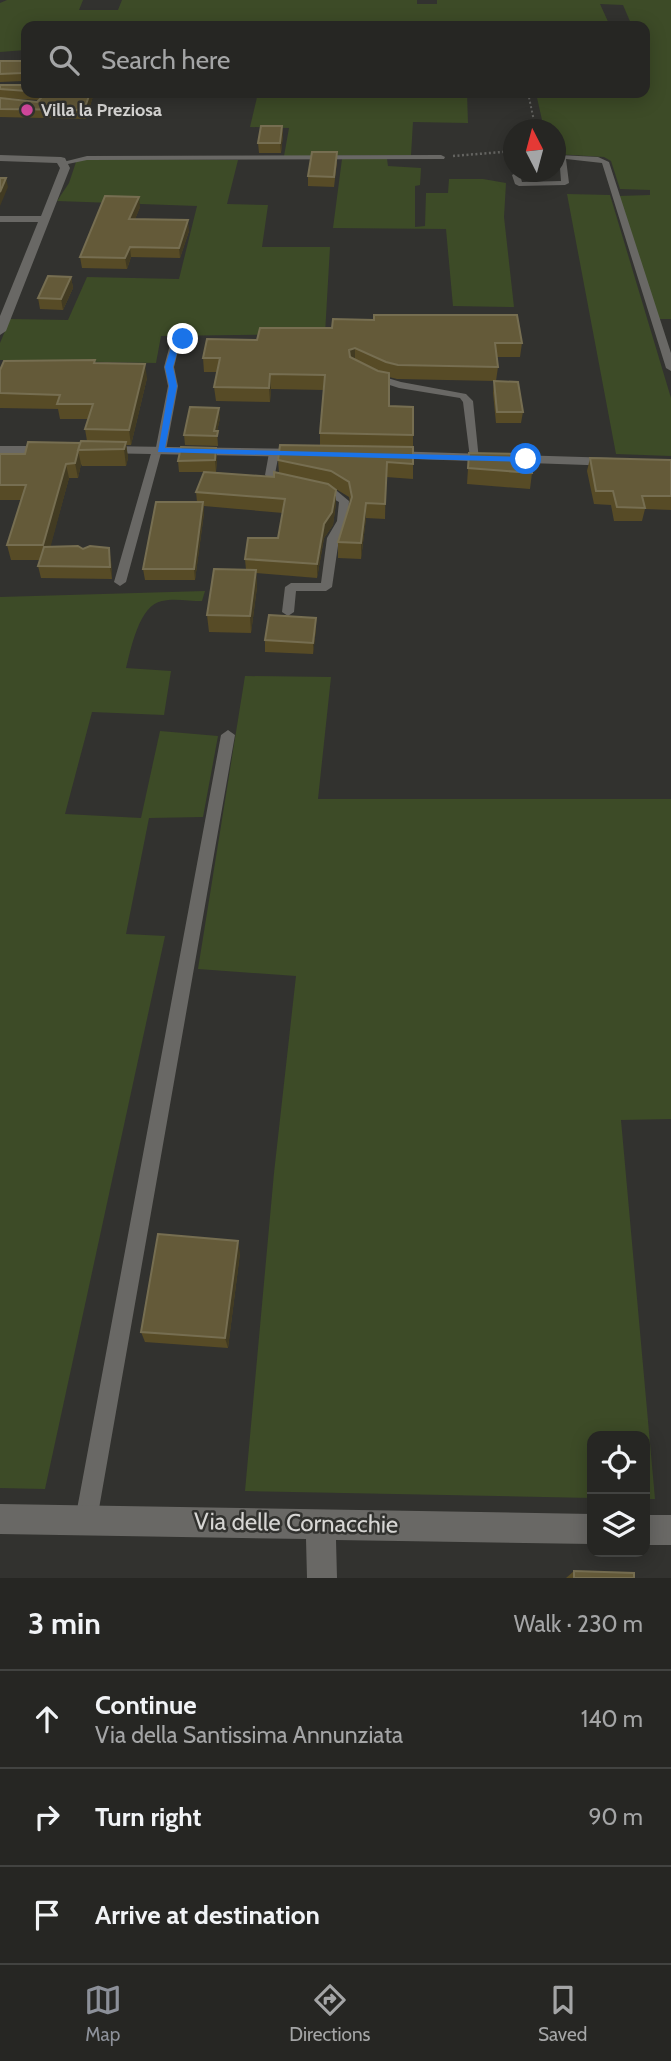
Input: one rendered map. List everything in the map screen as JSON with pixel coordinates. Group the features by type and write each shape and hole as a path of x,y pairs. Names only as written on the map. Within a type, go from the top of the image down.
{"street":[{"path":"0,158 61,160 65,168 0,331"},
{"path":"0,219 45,219"},
{"path":"0,450 63,450"},
{"path":"90,450 314,453"},
{"path":"368,454 631,462"},
{"name":"Via delle Cornacchie","path":"0,1519 587,1529"},
{"path":"321,1523 323,1578"},
{"path":"650,1530 671,1531"}],"lane":[{"path":"63,163 87,158 441,157"},
{"path":"566,157 605,162 671,368"},
{"path":"518,182 565,182"},
{"path":"120,582 159,450 173,386 169,367 176,341 183,339"},
{"path":"363,372 399,385 463,396 468,401 475,458"},
{"path":"274,453 270,475 272,479 333,493 344,501 345,507 337,534 332,538 326,587 291,587 288,612"},
{"path":"86,1520 228,735"}],"path":[{"path":"529,98 534,119"},
{"path":"441,157 480,156 503,152"}],"green space":[{"path":"7,0 83,0 79,10 118,10 122,0 417,0 417,4 437,4 437,0 671,0 671,319 657,319 618,196 650,195 650,190 620,189 611,161 604,157 566,155 566,119 542,119 537,98 650,98 650,21 630,21 623,5 600,4 608,21 21,21 21,50 0,52 0,3"},
{"path":"257,98 467,98 468,123 413,122 411,155 284,156 289,128 250,127"},
{"path":"77,159 238,160 227,204 268,205 262,247 330,247 325,334 161,336 156,363 0,360 0,343 10,319 68,320 87,277 179,279 197,206 57,201 69,183"},
{"path":"342,159 387,159 388,166 421,168 420,185 415,186 415,227 425,226 426,193 448,193 449,179 483,179 506,183 504,217 514,307 453,306 446,229 333,228"},
{"path":"567,194 610,195 671,398 671,456 616,454"},
{"path":"205,591 202,601 162,601 147,610 126,668 171,671 164,715 92,712 65,814 141,818 160,731 218,736 203,817 149,818 126,934 165,936 45,1489 0,1488 0,597"},
{"path":"245,676 331,677 318,799 671,799 671,1119 621,1120 649,1431 587,1431 587,1498 245,1491 274,1173 296,976 198,969"},
{"path":"650,1443 655,1499 650,1499"}],"building":[{"path":"0,61 21,61 21,73 0,74"},
{"path":"0,85 21,85 21,91 0,89"},
{"path":"0,98 37,102 41,98 88,98 84,110 0,109"},
{"path":"261,126 282,126 280,143 258,143"},
{"path":"312,152 337,152 334,177 308,176"},
{"path":"0,178 6,178 0,192"},
{"path":"105,196 139,197 129,219 188,220 179,248 130,247 125,258 80,257"},
{"path":"48,276 71,277 61,299 38,298"},
{"path":"374,315 517,315 522,343 495,343 498,367 398,365 355,348 349,350 350,357 378,371 389,373 389,406 413,407 413,435 320,433 325,375 270,374 269,388 214,387 220,358 203,358 207,339 257,340 260,328 332,328 333,319 374,320"},
{"path":"95,360 94,363 145,364 129,430 85,429 93,404 57,404 60,395 0,393 0,370 4,361"},
{"path":"494,381 518,382 523,412 497,412"},
{"path":"190,407 219,408 214,431 218,431 217,436 184,435"},
{"path":"81,441 126,442 124,449 78,450"},
{"path":"28,442 80,443 75,463 66,464 43,545 7,545 26,485 0,485 0,454 25,454"},
{"path":"280,445 413,447 413,464 387,462 385,504 366,503 361,543 338,542 352,497 349,482 331,471 278,460"},
{"path":"181,447 216,448 215,460 178,461"},
{"path":"469,453 530,454 532,473 468,468"},
{"path":"590,458 671,460 671,496 642,496 645,508 617,507 613,491 596,491"},
{"path":"204,472 274,477 274,472 328,484 336,490 332,512 324,524 317,564 245,559 248,538 278,538 285,499 196,492"},
{"path":"156,502 203,502 194,569 143,569"},
{"path":"78,546 83,549 90,546 109,548 110,567 38,566 44,547"},
{"path":"214,569 256,570 250,616 207,615"},
{"path":"269,615 316,618 313,643 265,640"},
{"path":"158,1234 238,1241 225,1338 141,1332"},
{"path":"574,1571 634,1573 634,1578 574,1578"}],"place":[{"name":"Villa la Preziosa","path":"27,110"}],"route":[{"path":"183,339 176,341 169,367 173,386 161,450 526,459"}]}
